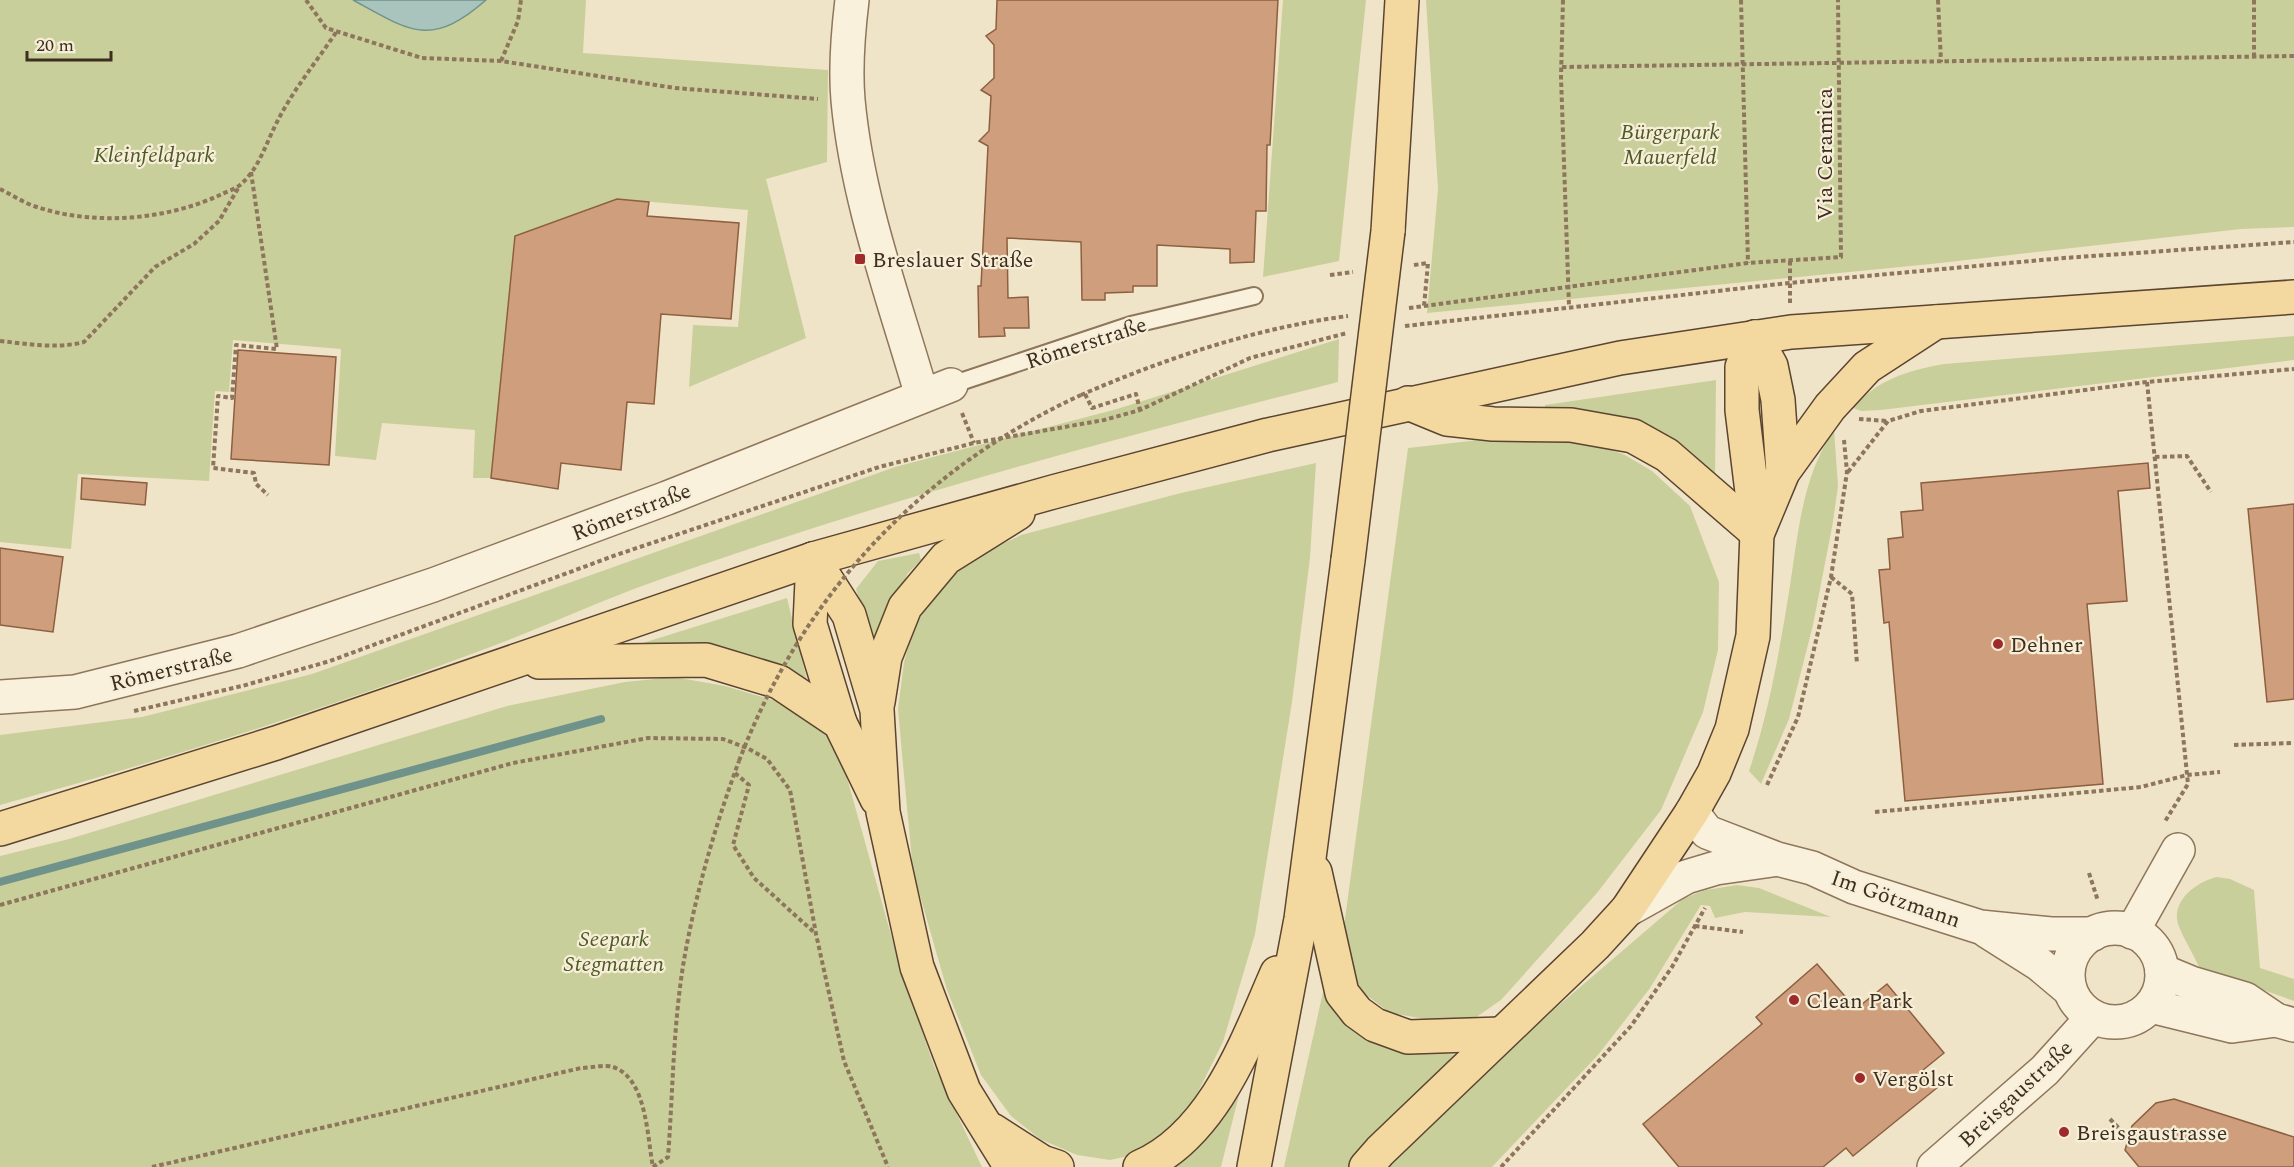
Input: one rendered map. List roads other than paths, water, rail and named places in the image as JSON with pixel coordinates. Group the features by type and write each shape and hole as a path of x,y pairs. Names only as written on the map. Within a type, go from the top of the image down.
{"main road":[{"path":"1254,1167 1301,919 1348,560 1388,231 1402,0"},
{"path":"0,829 276,743 813,559 1268,435 1620,358 1755,337 1939,320 2294,297"},
{"path":"1757,533 1783,472 1830,407 1868,367 1939,320"},
{"path":"1755,337 1771,366 1779,400 1783,472"},
{"path":"1366,1167 1595,945 1627,910 1692,812 1719,762 1738,708 1753,636 1757,533 1742,410 1742,367 1755,337"},
{"path":"1408,404 1447,419 1493,424 1572,425 1633,436 1667,454 1757,533"},
{"path":"1011,1167 964,1090 917,967 883,812 877,710 885,657 905,607 946,558 1053,492"},
{"path":"813,559 849,615 877,710"},
{"path":"813,559 810,624 840,723 883,812"},
{"path":"510,662 706,660 779,682 840,723"},
{"path":"1310,852 1342,993 1357,1012 1375,1025 1408,1037 1501,1034"},
{"path":"1140,1167 1166,1153 1205,1113 1238,1062 1301,919"},
{"path":"988,1127 1042,1162 1057,1167"}],"street":[{"path":"852,0 846,43 848,100 864,189 936,391"},
{"name":"Römerstraße","path":"0,697 75,692 238,651 445,581 667,498 936,391"},
{"path":"1692,812 1707,832 1777,859 1812,868"},
{"path":"1692,812 1719,816 1745,827 1812,868"},
{"path":"2093,1017 2108,1022 2124,1022 2139,1016 2151,1006 2162,983 2162,971 2153,947 2132,932 2171,837"},
{"path":"1627,910 1686,878 1716,868 1777,859"},
{"name":"Im Götzmann","path":"1812,868 1854,886 1980,927 2051,934 2093,934 2119,928 2132,932"},
{"name":"Im Götzmann","path":"1980,927 2039,964 2070,990 2076,1001 2093,1017"},
{"path":"2070,990 2068,978 2072,958 2082,942 2093,934"},
{"path":"2162,971 2191,983 2245,999 2285,1023"},
{"path":"2151,1006 2232,1026 2285,1023"},
{"name":"Breisgaustraße","path":"1934,1167 2045,1070 2093,1017"}],"lane":[{"name":"Römerstraße","path":"936,391 1131,326 1254,296"}],"water":[{"path":"353,0 486,0 450,25 435,30 421,30 406,27"}],"waterway":[{"path":"0,882 601,719"}],"place":[{"name":"Breslauer Straße","path":"860,259"},
{"name":"Dehner","path":"1998,644"},
{"name":"Clean Park","path":"1794,1000"},
{"name":"Vergölst","path":"1860,1078"},
{"name":"Breisgaustrasse","path":"2064,1132"}],"park label":[{"name":"Bürgerpark Mauerfeld","path":"1670,144"},
{"name":"Kleinfeldpark","path":"154,154"},
{"name":"Seepark Stegmatten","path":"614,950"}]}
